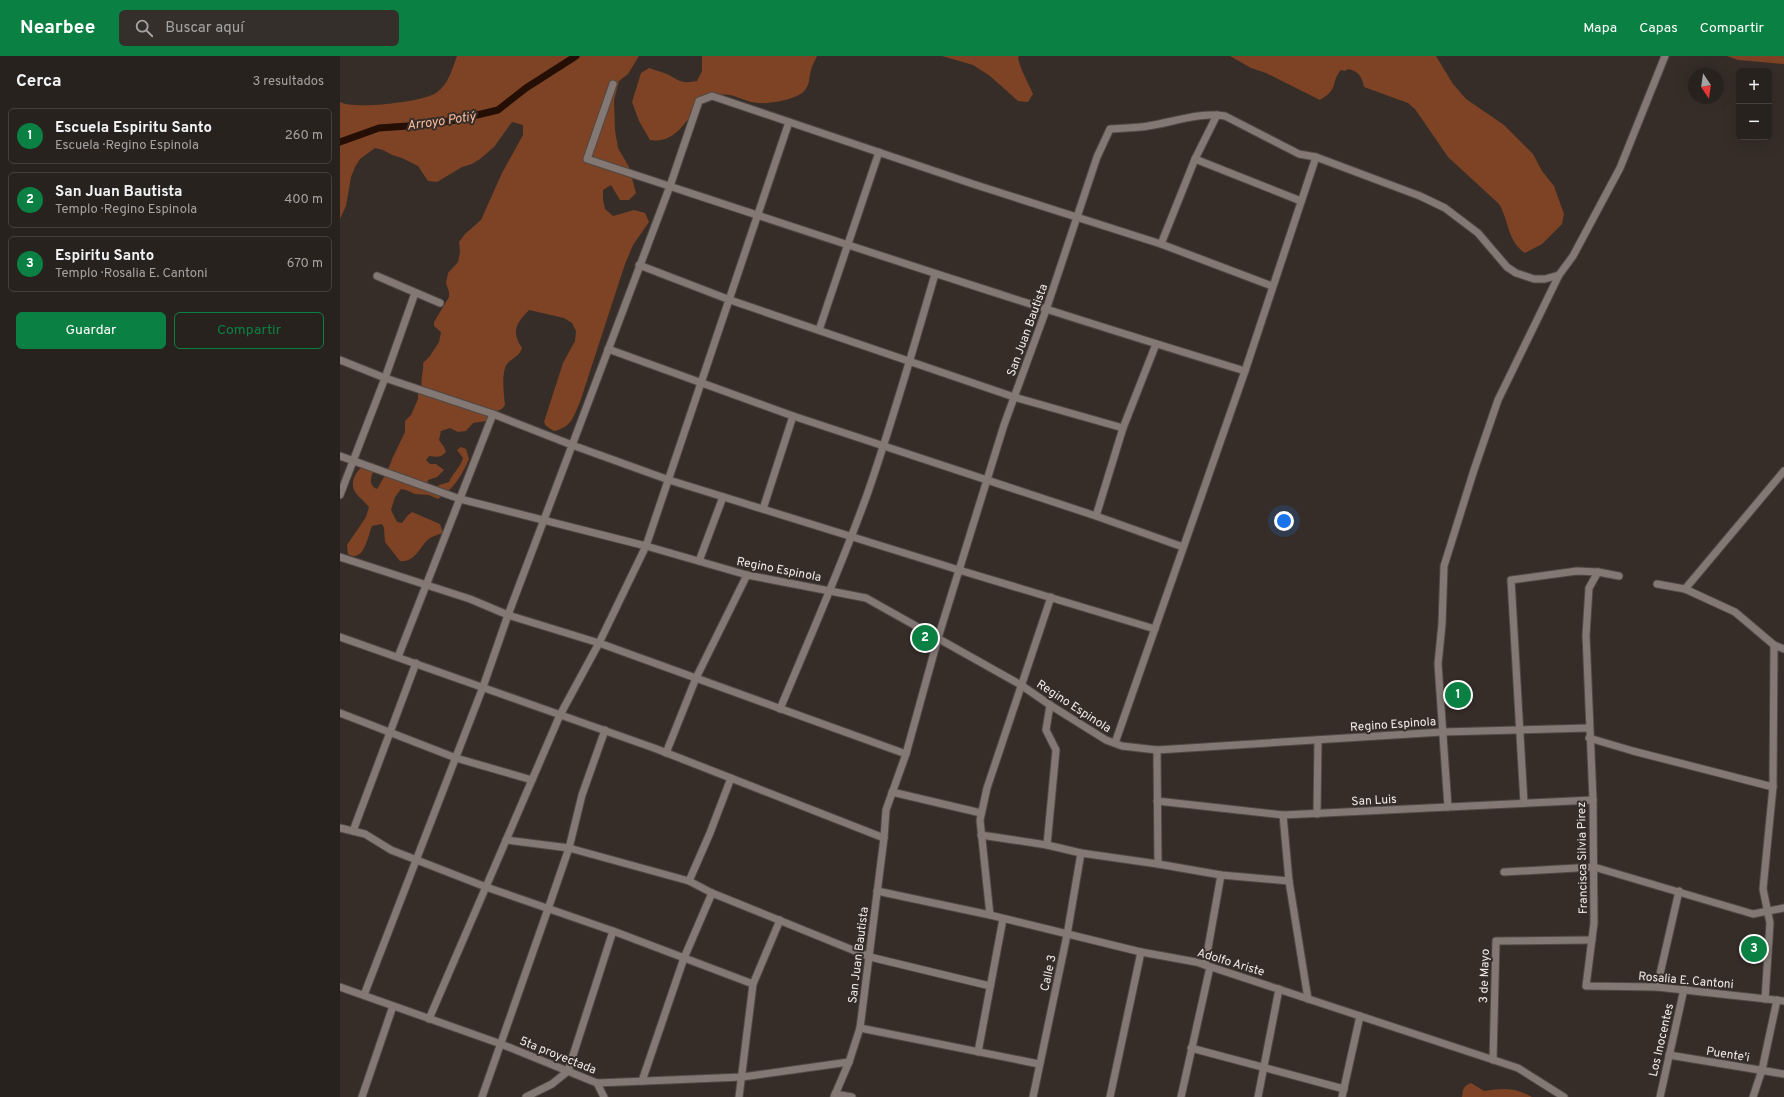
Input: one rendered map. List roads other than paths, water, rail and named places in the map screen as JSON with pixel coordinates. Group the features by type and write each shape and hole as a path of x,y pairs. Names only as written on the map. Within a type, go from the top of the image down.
{"street":[{"path":"1448,807 1438,664 1442,624 1444,566 1498,400 1559,276 1573,256 1620,168 1665,56"},
{"path":"613,84 587,159 758,217 1046,310 1245,371"},
{"path":"364,995 483,687 508,615 670,186 698,101 712,96 1162,244 1272,286"},
{"path":"1162,244 1195,159 1217,115 1225,116 1299,154 1316,157 1420,196 1445,208 1478,233 1507,267 1516,273 1534,279 1545,279 1559,276"},
{"name":"San Juan Bautista","path":"834,1096 850,1062 860,1028 870,957 886,810 906,754 938,638 986,481 1014,397 1078,217 1097,157 1110,128 1146,126 1197,116 1217,115"},
{"path":"429,1018 560,715 599,643 646,546 789,122"},
{"path":"819,330 879,152"},
{"path":"1115,743 1245,371 1316,157"},
{"path":"1195,159 1301,201"},
{"path":"639,265 730,300 1014,397 1123,428"},
{"path":"780,709 852,536 910,361 935,274"},
{"path":"376,276 440,303"},
{"path":"340,495 385,378 415,293"},
{"path":"1096,516 1123,428 1156,344"},
{"path":"608,349 793,416 986,481 1096,516 1184,547"},
{"path":"340,360 385,378 493,414 572,445 669,480 1155,629"},
{"path":"398,657 493,414"},
{"path":"763,509 793,416"},
{"name":"Regino Espinola","path":"340,456 460,499 544,519 748,575 866,598 1021,685 1106,740 1136,749 1157,750 1442,732 1589,728"},
{"path":"1685,589 1784,471"},
{"path":"698,561 722,497"},
{"path":"340,557 470,599 508,615 599,643 906,754"},
{"path":"1524,803 1511,580 1577,571 1598,572 1619,576"},
{"name":"Francisca Silvia Pirez","path":"1586,986 1594,923 1594,867 1593,800 1589,738 1586,635 1589,588 1598,572"},
{"path":"666,753 696,678 748,575"},
{"path":"1657,584 1685,589 1735,612 1774,645 1784,649"},
{"path":"990,915 981,835 981,813 987,788 1051,596"},
{"path":"340,637 605,730 884,838"},
{"path":"1765,999 1770,923 1763,889 1773,787 1774,645"},
{"path":"353,832 416,663"},
{"path":"1047,845 1056,750 1046,730 1046,721 1050,705"},
{"path":"340,713 456,758 532,780"},
{"path":"482,1097 569,848 582,795 605,730"},
{"path":"1589,738 1633,751 1773,787"},
{"path":"1317,814 1318,740"},
{"path":"1157,750 1158,864"},
{"path":"689,881 710,833 731,778"},
{"path":"892,792 981,813"},
{"name":"San Luis","path":"1157,801 1282,815 1593,800"},
{"path":"1282,815 1289,881 1308,999"},
{"path":"341,830 365,834 391,850 416,860 486,887 613,931 753,984"},
{"path":"981,835 1047,845 1081,853 1221,875 1289,881"},
{"path":"506,840 569,848 689,881 712,893 870,957 990,986"},
{"name":"Calle 3","path":"1033,1097 1067,935 1081,853"},
{"path":"1504,872 1594,867 1753,914 1784,908"},
{"path":"1181,1097 1207,966 1221,875"},
{"name":"Adolfo Ariste","path":"877,891 990,915 1067,935 1207,966 1518,1068 1564,1097"},
{"path":"1658,987 1678,891"},
{"path":"642,1081 684,958 712,893"},
{"path":"978,1052 1003,919"},
{"path":"739,1097 753,984 780,920"},
{"path":"526,1097 552,1084 568,1071 613,931"},
{"name":"3 de Mayo","path":"1493,1060 1496,941 1592,940"},
{"path":"1110,1097 1141,952"},
{"name":"Rosalia E. Cantoni","path":"1586,986 1658,987 1780,1000"},
{"name":"5ta proyectada","path":"340,987 501,1044 597,1083 742,1076 850,1062"},
{"path":"1258,1097 1279,989"},
{"name":"Los Inocentes","path":"1660,1097 1684,989"},
{"path":"1753,1097 1762,1070 1780,1000"},
{"path":"362,1097 393,1006"},
{"path":"1342,1097 1360,1016"},
{"path":"860,1028 1039,1064"},
{"path":"1191,1048 1264,1069 1344,1089"},
{"name":"Puente'i","path":"1669,1055 1784,1074"},
{"path":"597,1083 604,1097"},
{"path":"834,1096 852,1097"}],"waterway":[{"name":"Arroyo Poti´y","path":"340,142 379,128 422,125 456,120 498,110 526,88 576,56"}],"place":[{"name":"San Juan Bautista","path":"925,638"},
{"name":"Escuela Espiritu Santo","path":"1458,695"},
{"name":"Espiritu Santo","path":"1754,949"}]}
